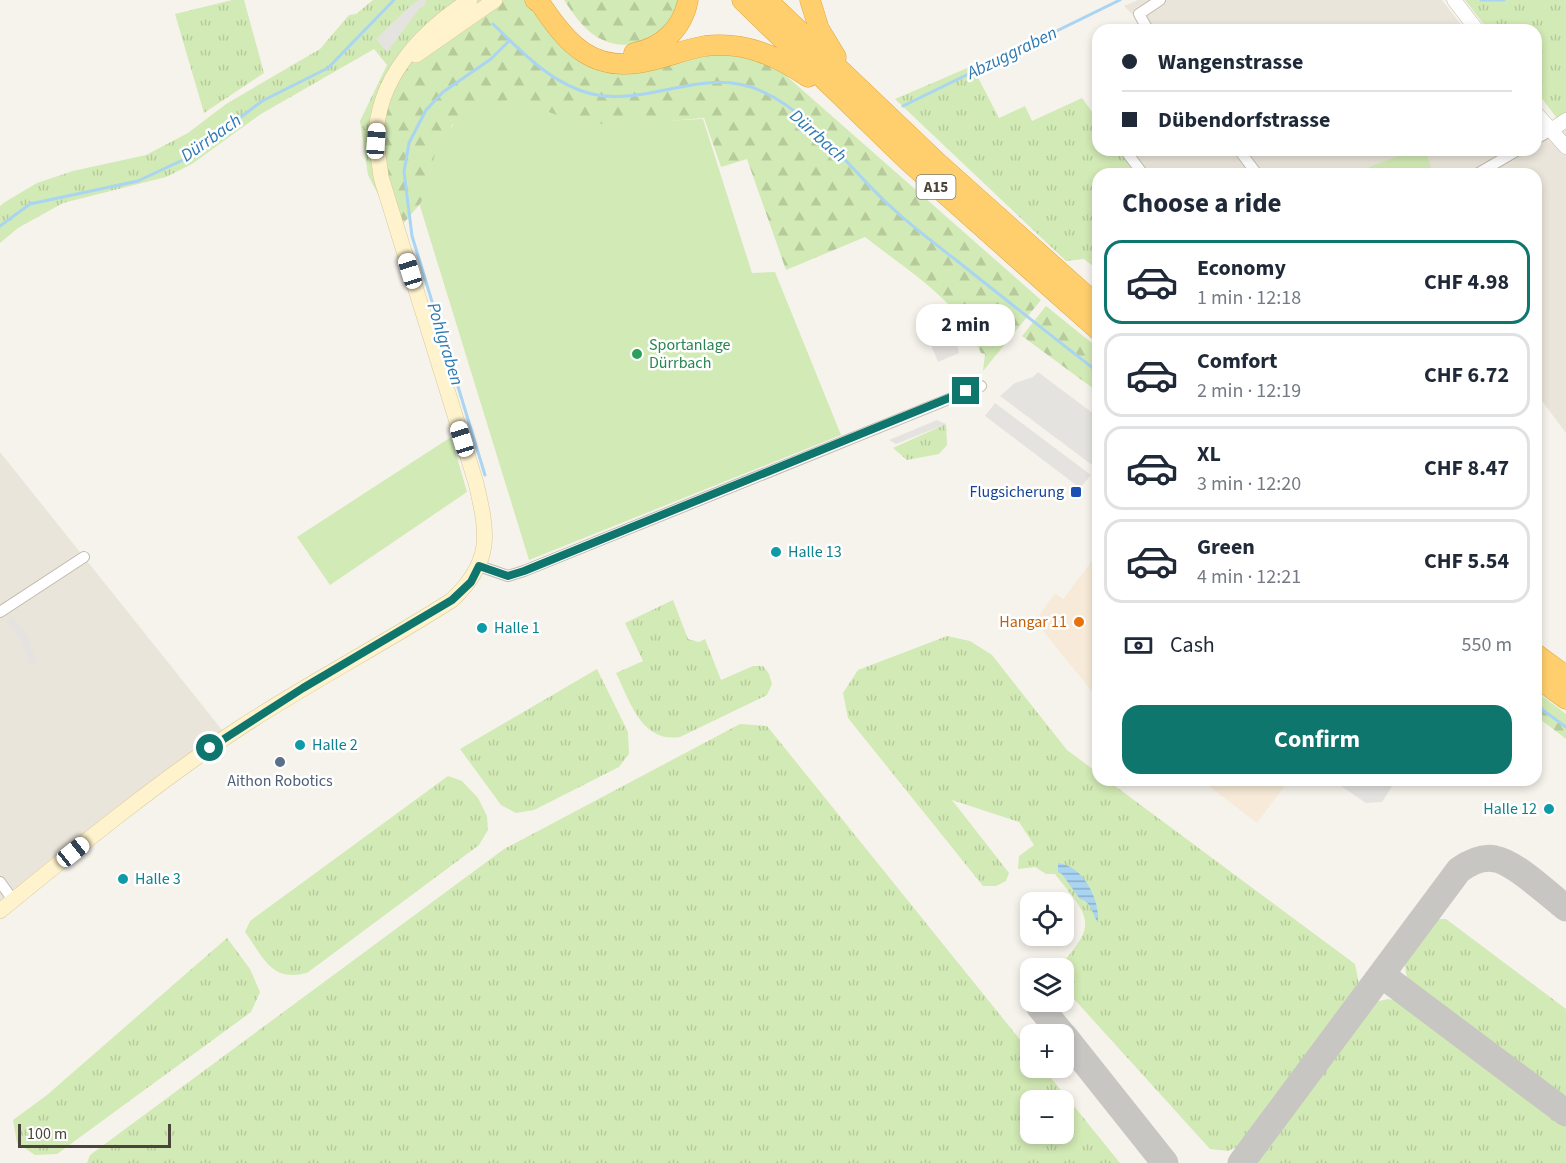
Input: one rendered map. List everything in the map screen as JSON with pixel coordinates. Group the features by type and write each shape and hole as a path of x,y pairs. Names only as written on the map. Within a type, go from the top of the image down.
{"highway":[{"path":"546,2 586,42 602,50 624,54 645,50 667,38 681,20 688,0"},
{"name":"A15","path":"742,0 864,120 948,198 1092,325"},
{"name":"A15","path":"767,0 851,82 1092,301"},
{"path":"810,0 819,29 851,82"},
{"path":"546,2 570,43 602,61 629,64 704,46 747,47 768,54 799,71 864,120"},
{"path":"1542,658 1566,676"},
{"path":"1542,681 1566,699"}],"main road":[{"path":"0,911 210,748 303,688 452,600 471,582 479,566 485,529 476,483 381,177 376,141 378,118 387,91 399,72 404,58 430,28 470,0"},
{"path":"399,72 430,43 495,0"}],"street":[{"path":"1145,24 1139,14 1160,0"},
{"path":"1454,0 1472,24"},
{"path":"1542,120 1566,147"},
{"path":"1542,135 1566,120"},
{"path":"1488,168 1508,156"},
{"path":"479,566 508,576 531,569 981,386"},
{"path":"0,612 84,557"},
{"path":"0,882 13,900"}],"shaded area":[{"path":"419,0 426,0 425,5 420,8 387,52 376,39"},
{"path":"1138,0 1442,0 1460,24 1142,24 1124,6"},
{"path":"1566,117 1566,433 1542,401 1542,168 1140,168 1132,156 1542,156 1542,123 1560,122"},
{"path":"953,327 959,353 938,362 928,338"},
{"path":"1038,372 1092,412 1092,465 1000,396 1015,383 1033,377"},
{"path":"995,403 1091,475 1080,488 985,416"},
{"path":"937,420 946,424 896,444 889,440"},
{"path":"0,452 222,730 0,913"},
{"path":"1092,561 1092,692 1035,621 1055,593 1063,599"},
{"path":"13,617 27,635 37,663 30,665 20,639 6,622"},
{"path":"1209,786 1285,786 1257,823"},
{"path":"1341,786 1392,786 1382,802 1366,803"}],"green space":[{"path":"232,0 244,0 264,73 204,113 175,14"},
{"path":"373,0 495,0 397,231 368,175 360,121 387,65 374,49 261,114 192,164 166,177 63,203 18,228 0,243 0,206 5,202 37,183 73,171 146,155 188,133 226,104 320,49 349,15 356,14"},
{"path":"495,0 535,0 570,43 646,62 758,51 1041,300 983,371 985,354 981,353 972,334 946,302 865,237 786,270 747,159 721,167 704,118 592,127 486,107 452,125 443,146 432,190 397,231 376,141 387,91 420,51"},
{"path":"564,0 679,0 668,22 659,31 639,43 627,45 603,40 591,33"},
{"path":"1465,0 1566,0 1566,117 1560,122 1542,99 1542,24 1483,24"},
{"path":"972,66 999,118 1025,106 1032,121 1082,98 1092,112 1092,156 1125,156 1134,168 1092,168 1092,265 1084,259 1066,261 895,99"},
{"name":"Sportanlage Dürrbach","path":"514,99 557,115 597,124 703,119 752,273 775,272 841,435 529,560 420,206 437,147 456,121 485,105"},
{"path":"1399,156 1427,156 1431,168 1369,168"},
{"path":"1046,306 1092,343 1092,388 1022,336"},
{"path":"946,424 947,445 939,454 907,460 893,448"},
{"path":"451,437 467,492 330,585 297,537"},
{"path":"673,600 688,639 699,642 705,639 721,680 753,666 763,666 772,684 767,695 680,737 667,737 646,727 632,707 616,673 643,661 625,623"},
{"path":"947,636 970,641 992,655 1067,750 1092,769 1092,786 1115,786 1355,964 1359,984 1350,1006 1248,1142 1228,1151 1210,1149 1074,999 1074,958 1067,958 1080,940 1084,930 1085,921 1082,911 1074,898 1074,892 1069,892 1055,874 1046,874 1035,867 1018,869 1019,856 1034,845 1019,822 952,800 1009,873 1006,881 996,886 983,886 848,718 843,693 858,670"},
{"path":"597,669 628,732 629,754 619,767 534,810 516,813 501,805 460,749"},
{"path":"1542,696 1566,714 1566,739 1542,721"},
{"path":"740,724 767,726 1020,1040 1020,1078 1051,1078 1061,1090 1020,1090 1020,1144 1074,1144 1074,1106 1120,1163 87,1163 90,1155 504,849"},
{"path":"448,776 462,781 478,798 487,816 488,830 479,845 307,973 285,974 270,966 245,932 250,921"},
{"path":"1446,919 1566,1009 1566,1105 1420,996 1407,980 1404,959 1432,921"},
{"path":"227,938 250,969 260,992 251,1012 57,1154 35,1155 17,1143 13,1120 47,1095"},
{"path":"1388,999 1404,1002 1566,1124 1566,1163 1251,1163 1370,1003"}],"water":[{"path":"1058,863 1076,870 1083,877 1096,904 1098,923 1089,905 1080,899 1062,874 1058,872"}],"waterway":[{"name":"Dürrbach","path":"0,226 30,204 138,181 187,158 262,101 328,68 394,0"},
{"name":"Abzuggraben","path":"903,106 1120,0"},
{"path":"1481,0 1504,0"},
{"name":"Dürrbach","path":"493,24 526,56 550,75 563,83 592,94 613,97 719,82 740,84 780,101 814,127 908,222 1092,367"},
{"name":"Pohlgraben","path":"485,475 412,236 404,172 409,143 426,110 443,92 491,59 509,41"},
{"name":"Dürrbach","path":"1542,709 1566,727"}],"taxiway":[{"path":"1241,1163 1459,870 1481,859 1490,858 1503,861 1522,872 1566,908"},
{"path":"1382,975 1566,1113"},
{"path":"1044,1012 1054,1024"},
{"path":"1074,1049 1165,1163"}],"place":[{"name":"Sportanlage Dürrbach","path":"637,354"},
{"name":"Flugsicherung","path":"1076,492"},
{"name":"Halle 13","path":"776,552"},
{"name":"Hangar 11","path":"1079,622"},
{"name":"Halle 1","path":"482,628"},
{"name":"Halle 2","path":"300,745"},
{"name":"Aithon Robotics","path":"280,762"},
{"name":"Halle 12","path":"1549,809"},
{"name":"Halle 3","path":"123,879"}],"route":[{"path":"210,748 303,688 452,600 471,582 479,566 508,576 566,556 966,391"}]}
